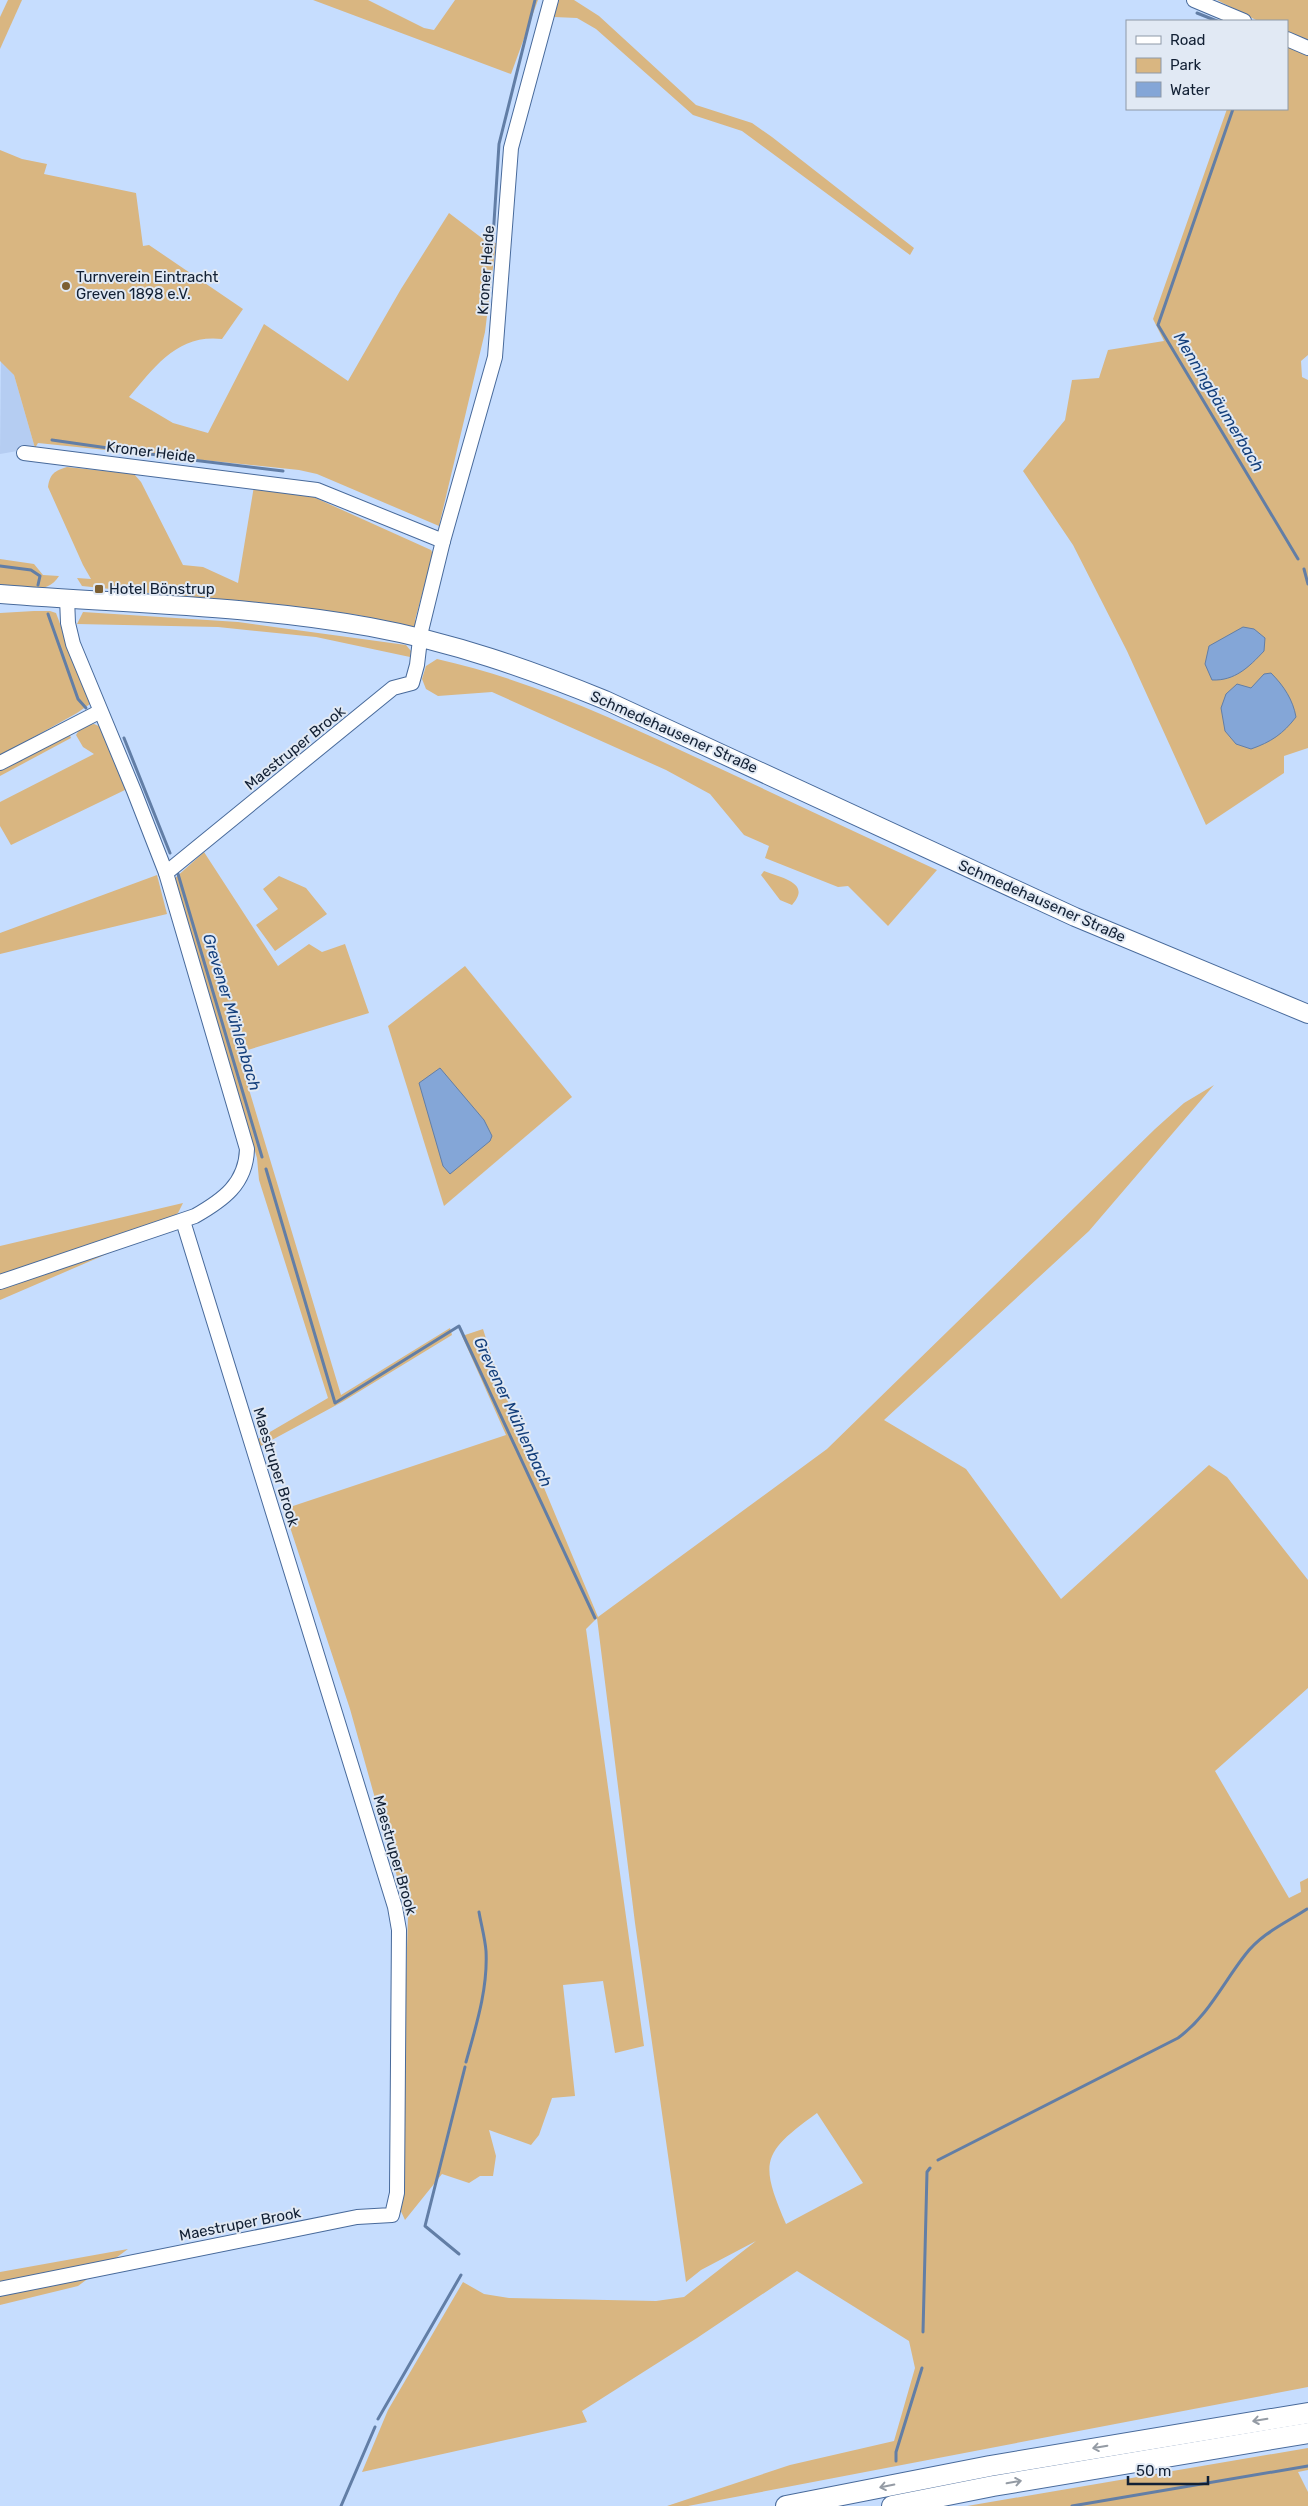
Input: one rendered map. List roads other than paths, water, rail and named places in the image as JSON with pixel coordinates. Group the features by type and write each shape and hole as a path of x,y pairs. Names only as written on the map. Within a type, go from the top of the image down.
{"highway":[{"path":"786,2506 963,2471 1308,2412"},
{"path":"892,2506 966,2491 1308,2433"}],"main road":[{"name":"Schmedehausener Straße","path":"0,594 283,614 372,627 420,638 512,664 605,700 1075,917 1308,1014"}],"street":[{"name":"Kroner Heide","path":"420,638 443,541 495,357 511,148 551,0"},
{"path":"1194,0 1242,20"},
{"path":"1288,39 1308,48"},
{"name":"Kroner Heide","path":"24,453 317,490 443,541"},
{"path":"0,1282 183,1221 212,1206 240,1180 247,1166 247,1149 166,873 73,644 68,623 67,598"},
{"name":"Maestruper Brook","path":"166,873 393,688 412,682 417,665 420,638"},
{"path":"0,763 99,712"},
{"name":"Maestruper Brook","path":"0,2289 357,2217 392,2215 397,2193 399,1930 395,1907 183,1221"}],"water":[{"path":"1243,627 1254,629 1265,638 1264,651 1241,672 1228,678 1212,680 1205,664 1209,646"},
{"path":"1271,673 1287,694 1293,705 1296,717 1281,733 1265,743 1251,749 1236,744 1225,731 1221,708 1226,694 1237,684 1251,688 1264,674"},
{"path":"440,1068 484,1120 492,1136 490,1141 450,1174 443,1166 419,1083"}],"waterway":[{"path":"493,238 499,144 535,0"},
{"name":"Menningbäumerbach","path":"1197,13 1214,20"},
{"name":"Menningbäumerbach","path":"1233,110 1158,325 1298,559"},
{"path":"52,440 164,456"},
{"path":"176,458 283,471"},
{"name":"Grevener Mühlenbach","path":"0,566 31,570 40,576 38,585"},
{"name":"Menningbäumerbach","path":"1304,569 1308,584"},
{"name":"Grevener Mühlenbach","path":"48,614 78,699 86,708"},
{"name":"Grevener Mühlenbach","path":"124,738 170,853"},
{"name":"Grevener Mühlenbach","path":"178,874 262,1157"},
{"name":"Grevener Mühlenbach","path":"266,1169 335,1403 459,1326 595,1618"},
{"path":"938,2160 1178,2038 1207,2009 1252,1947 1274,1929 1307,1909"},
{"path":"466,2062 474,2035 485,1979 486,1951 479,1912"},
{"path":"459,2254 425,2226 465,2067"},
{"path":"923,2332 927,2172 930,2168"},
{"path":"378,2419 461,2275"},
{"path":"896,2461 896,2452 922,2368"},
{"path":"341,2506 375,2427"},
{"path":"1072,2506 1308,2466"}],"place":[{"name":"Turnverein Eintracht Greven 1898 e.V.","path":"66,286"},
{"name":"Hotel Bönstrup","path":"99,589"}]}
